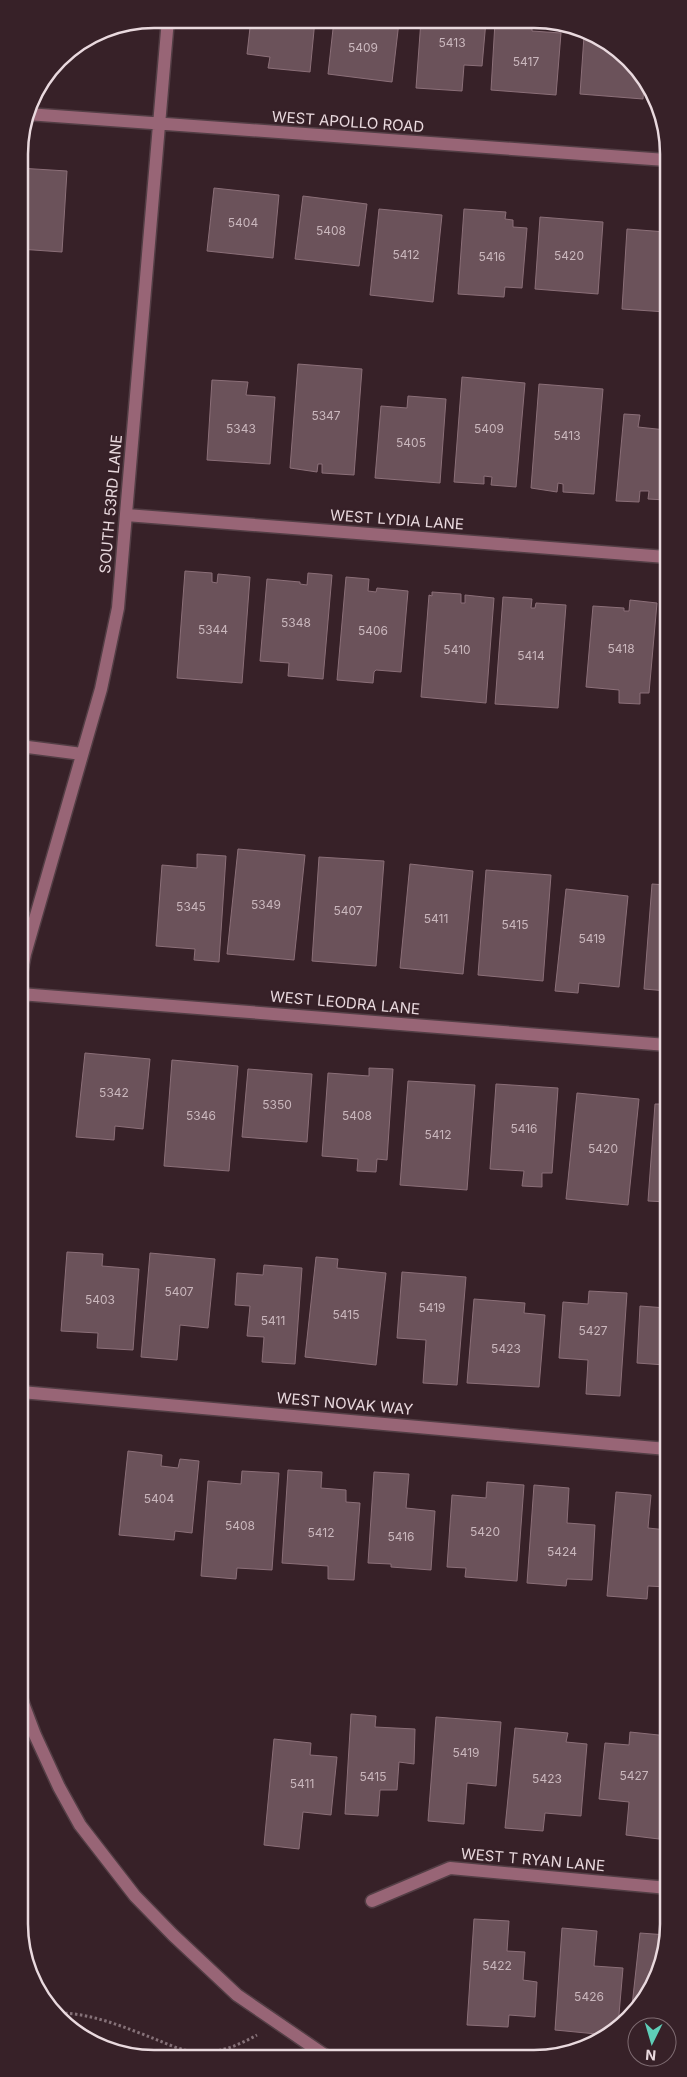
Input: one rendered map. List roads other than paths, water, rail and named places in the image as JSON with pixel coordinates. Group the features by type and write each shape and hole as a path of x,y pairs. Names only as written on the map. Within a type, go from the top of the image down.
{"street":[{"name":"SOUTH 53RD LANE","path":"28,943 110,653 118,608 167,28"},
{"name":"WEST APOLLO ROAD","path":"34,115 660,160"},
{"name":"WEST LYDIA LANE","path":"126,515 660,557"},
{"path":"28,747 82,754"},
{"name":"WEST LEODRA LANE","path":"28,995 659,1044"},
{"name":"WEST NOVAK WAY","path":"28,1393 659,1448"},
{"path":"28,1716 59,1787 80,1825 135,1896 237,1995 317,2050"},
{"name":"WEST T RYAN LANE","path":"372,1901 450,1868 659,1887"}]}
